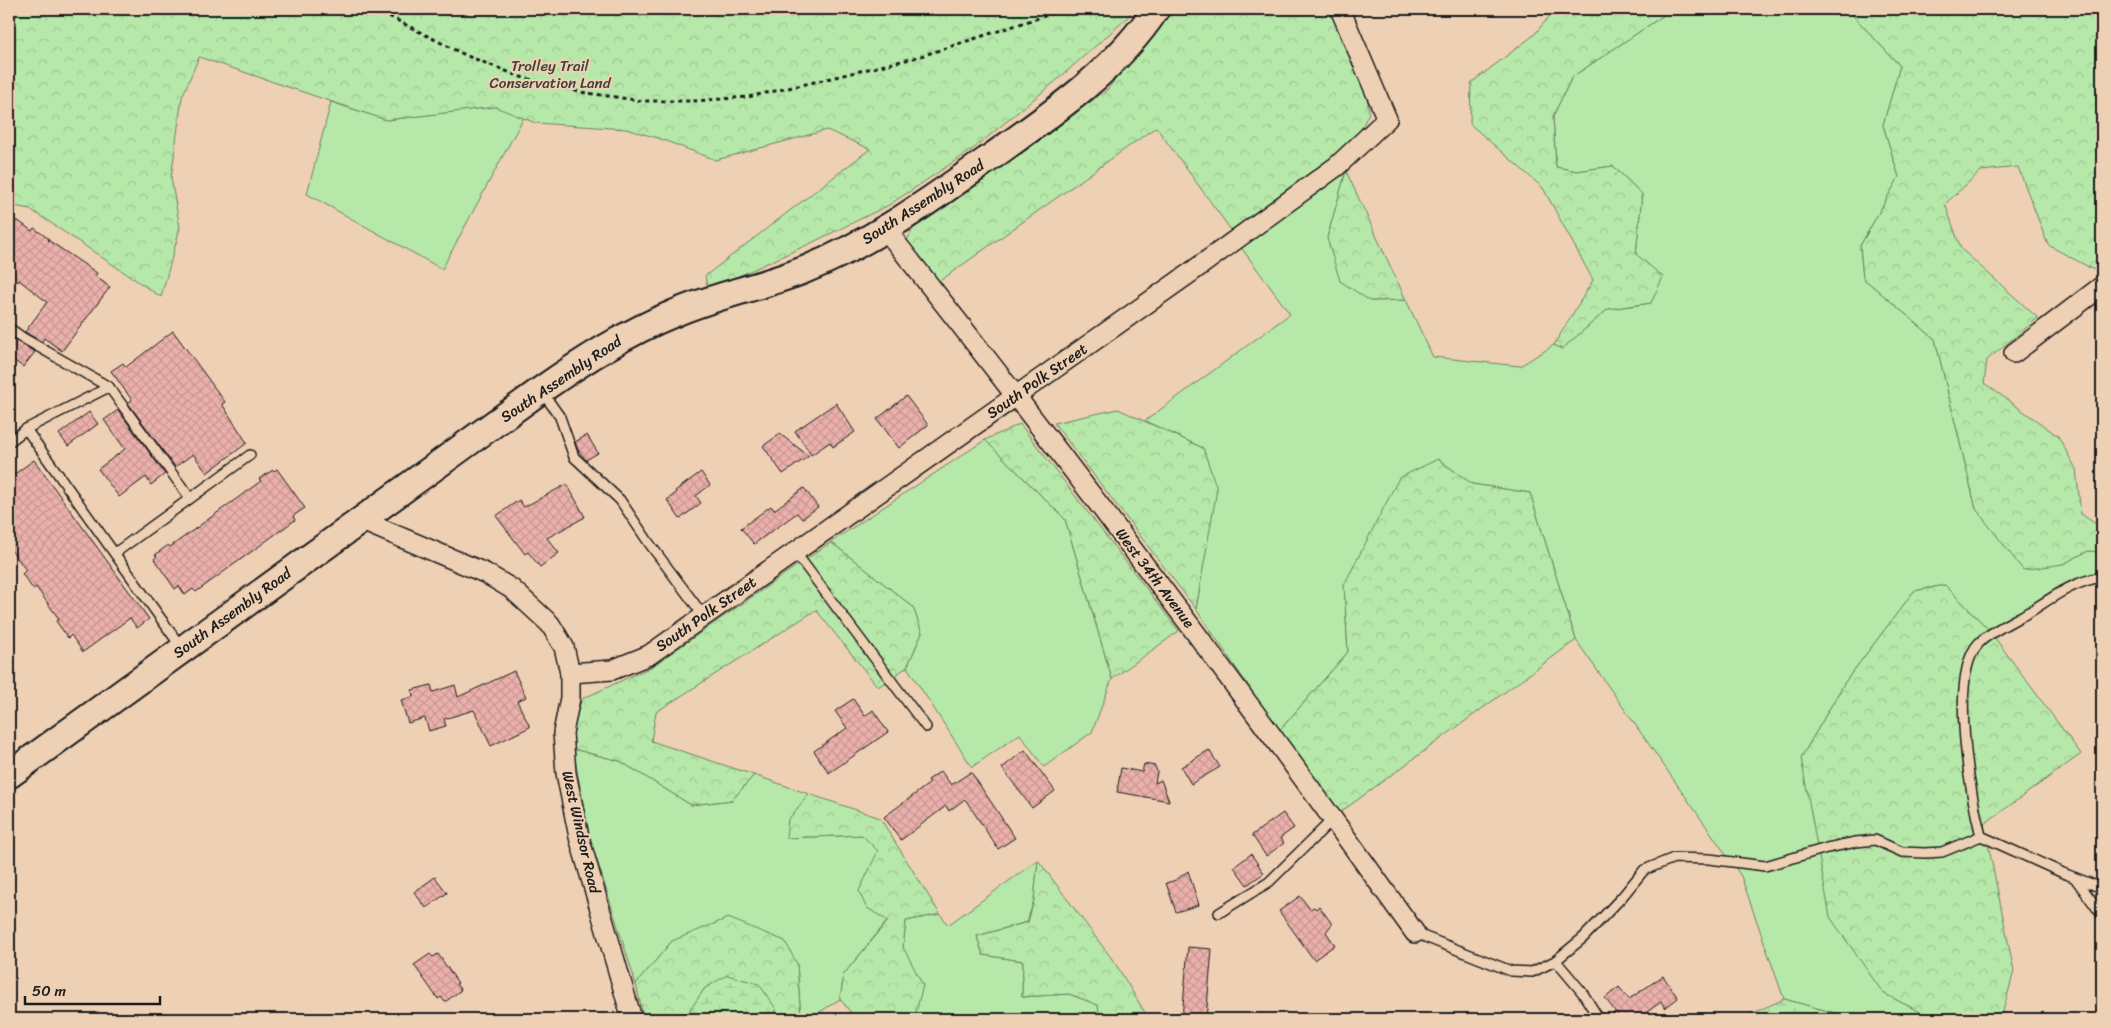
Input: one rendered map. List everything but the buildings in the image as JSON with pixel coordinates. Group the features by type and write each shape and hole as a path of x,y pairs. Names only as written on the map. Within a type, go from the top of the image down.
{"street":[{"name":"South Assembly Road","path":"9,775 540,390 616,340 676,312 803,270 886,230 1065,104 1107,66 1147,23 1156,9"},
{"name":"South Polk Street","path":"570,673 612,670 648,655 1190,273 1337,166 1387,119 1340,9"},
{"name":"West 34th Avenue","path":"886,230 1017,395 1214,656 1415,933"},
{"path":"2014,353 2102,286"},
{"name":"West Windsor Road","path":"360,520 485,574 512,588 550,624 564,646 570,673 570,698 563,733 566,773 580,837 632,1019"}],"lane":[{"path":"9,328 109,387 190,498"},
{"path":"9,442 26,429 109,387"},
{"path":"540,390 560,417 574,457 620,500 648,543 703,615"},
{"path":"26,429 183,649"},
{"path":"115,553 250,455"},
{"path":"795,552 926,727"},
{"path":"1981,836 1972,801 1964,742 1964,689 1970,659 1978,643 1994,633 2067,588 2102,577"},
{"path":"1219,913 1268,882 1333,819"},
{"path":"1415,933 1511,971 1532,972 1556,961 1583,938 1622,898 1644,870 1674,858 1709,859 1765,866 1827,848 1875,840 1902,852 1942,852 1981,836 2102,888"},
{"path":"2075,877 2102,915"},
{"path":"1556,961 1582,992 1599,1019"}],"path":[{"path":"374,9 465,55 521,78 580,92 643,101 694,101 748,97 918,57 1066,9"}],"green space":[{"name":"Trolley Trail Conservation Land","path":"9,9 1134,9 1126,19 1057,80 973,149 889,205 708,290 705,276 870,149 827,130 716,160 658,138 626,129 536,123 495,107 386,120 199,57 182,97 171,178 180,228 161,297 30,209 9,205"},
{"path":"1172,9 1331,9 1367,92 1369,113 1356,139 1234,234 1156,127 937,283 906,242 914,227 1107,90"},
{"path":"1549,9 1673,9 1572,77 1553,116 1556,167 1577,171 1613,166 1642,194 1636,254 1663,277 1651,303 1608,309 1562,349 1554,345 1593,280 1543,188 1470,124 1471,83 1534,35 1552,13"},
{"path":"1673,9 1847,9 1900,66 1883,125 1899,177 1860,246 1863,278 1935,339 1976,509 2063,564 2088,551 2102,552 2102,574 2057,589 1989,630 1945,585 1914,591 1845,682 1801,758 1883,993 1934,1019 1856,1019 1784,999 1741,876 1576,640 1530,493 1472,484 1438,459 1344,585 1348,652 1279,731 1196,609 1216,489 1203,448 1145,421 1290,314 1240,246 1346,171 1327,238 1370,301 1406,300 1433,357 1520,366 1554,345 1562,349 1608,309 1651,303 1636,254 1642,194 1613,166 1577,171 1556,167 1553,116 1572,77"},
{"path":"1847,9 2102,9 2102,266 2096,271 2048,245 2018,167 1981,171 1945,204 1961,249 2038,318 1987,360 1984,383 2058,436 2076,469 2081,514 2102,528 2102,552 2088,551 2063,564 2023,570 1976,509 1935,339 1863,278 1860,246 1899,177 1883,125 1900,66"},
{"path":"331,102 387,120 532,102 442,269 307,194"},
{"path":"1346,171 1406,300 1370,301 1340,281 1327,238"},
{"path":"1118,409 1203,448 1217,489 1196,609 1054,423"},
{"path":"1020,424 1179,631 1112,679 1065,519 985,440"},
{"path":"985,440 1065,519 1112,679 1092,732 1044,767 1020,734 972,767 907,667 922,633 913,607 831,542"},
{"path":"1438,459 1472,484 1530,493 1576,640 1338,814 1279,731 1348,652 1344,585 1399,478"},
{"path":"831,542 913,607 922,633 907,667 878,687 816,610 656,712 651,741 754,775 732,800 691,805 620,761 573,749 573,724 582,699 651,667"},
{"path":"1945,585 1989,630 2081,754 1984,824 2014,971 2001,1019 1934,1019 1883,993 1830,917 1801,758 1845,682 1914,591"},
{"path":"573,749 620,761 691,805 732,800 754,775 809,794 788,820 787,838 862,835 878,851 866,907 888,920 844,974 840,999 809,1019 801,1019 797,964 672,941 636,984 589,835"},
{"path":"809,794 880,818 940,914 906,921 903,947 923,985 915,1016 912,1019 856,1019 840,999 844,974 888,921 866,907 859,891 878,851 862,835 786,838 788,820"},
{"path":"1038,860 1034,900 1027,922 977,936 983,955 1023,961 1022,997 1069,994 1098,1005 1100,1019 912,1019 915,1016 903,947 906,921 940,914 948,925"},
{"path":"1038,860 1115,963 1147,1016 1146,1019 1100,1019 1098,1005 1069,994 1022,997 1023,961 983,955 977,936 1028,922 1034,900"},
{"path":"728,918 785,941 797,964 801,1019 775,1019 776,1009 705,988 684,1019 644,1019 636,984 672,941"},
{"path":"727,975 759,984 776,1009 775,1019 684,1019 705,988"},
{"path":"1784,999 1856,1019 1740,1019"}]}
